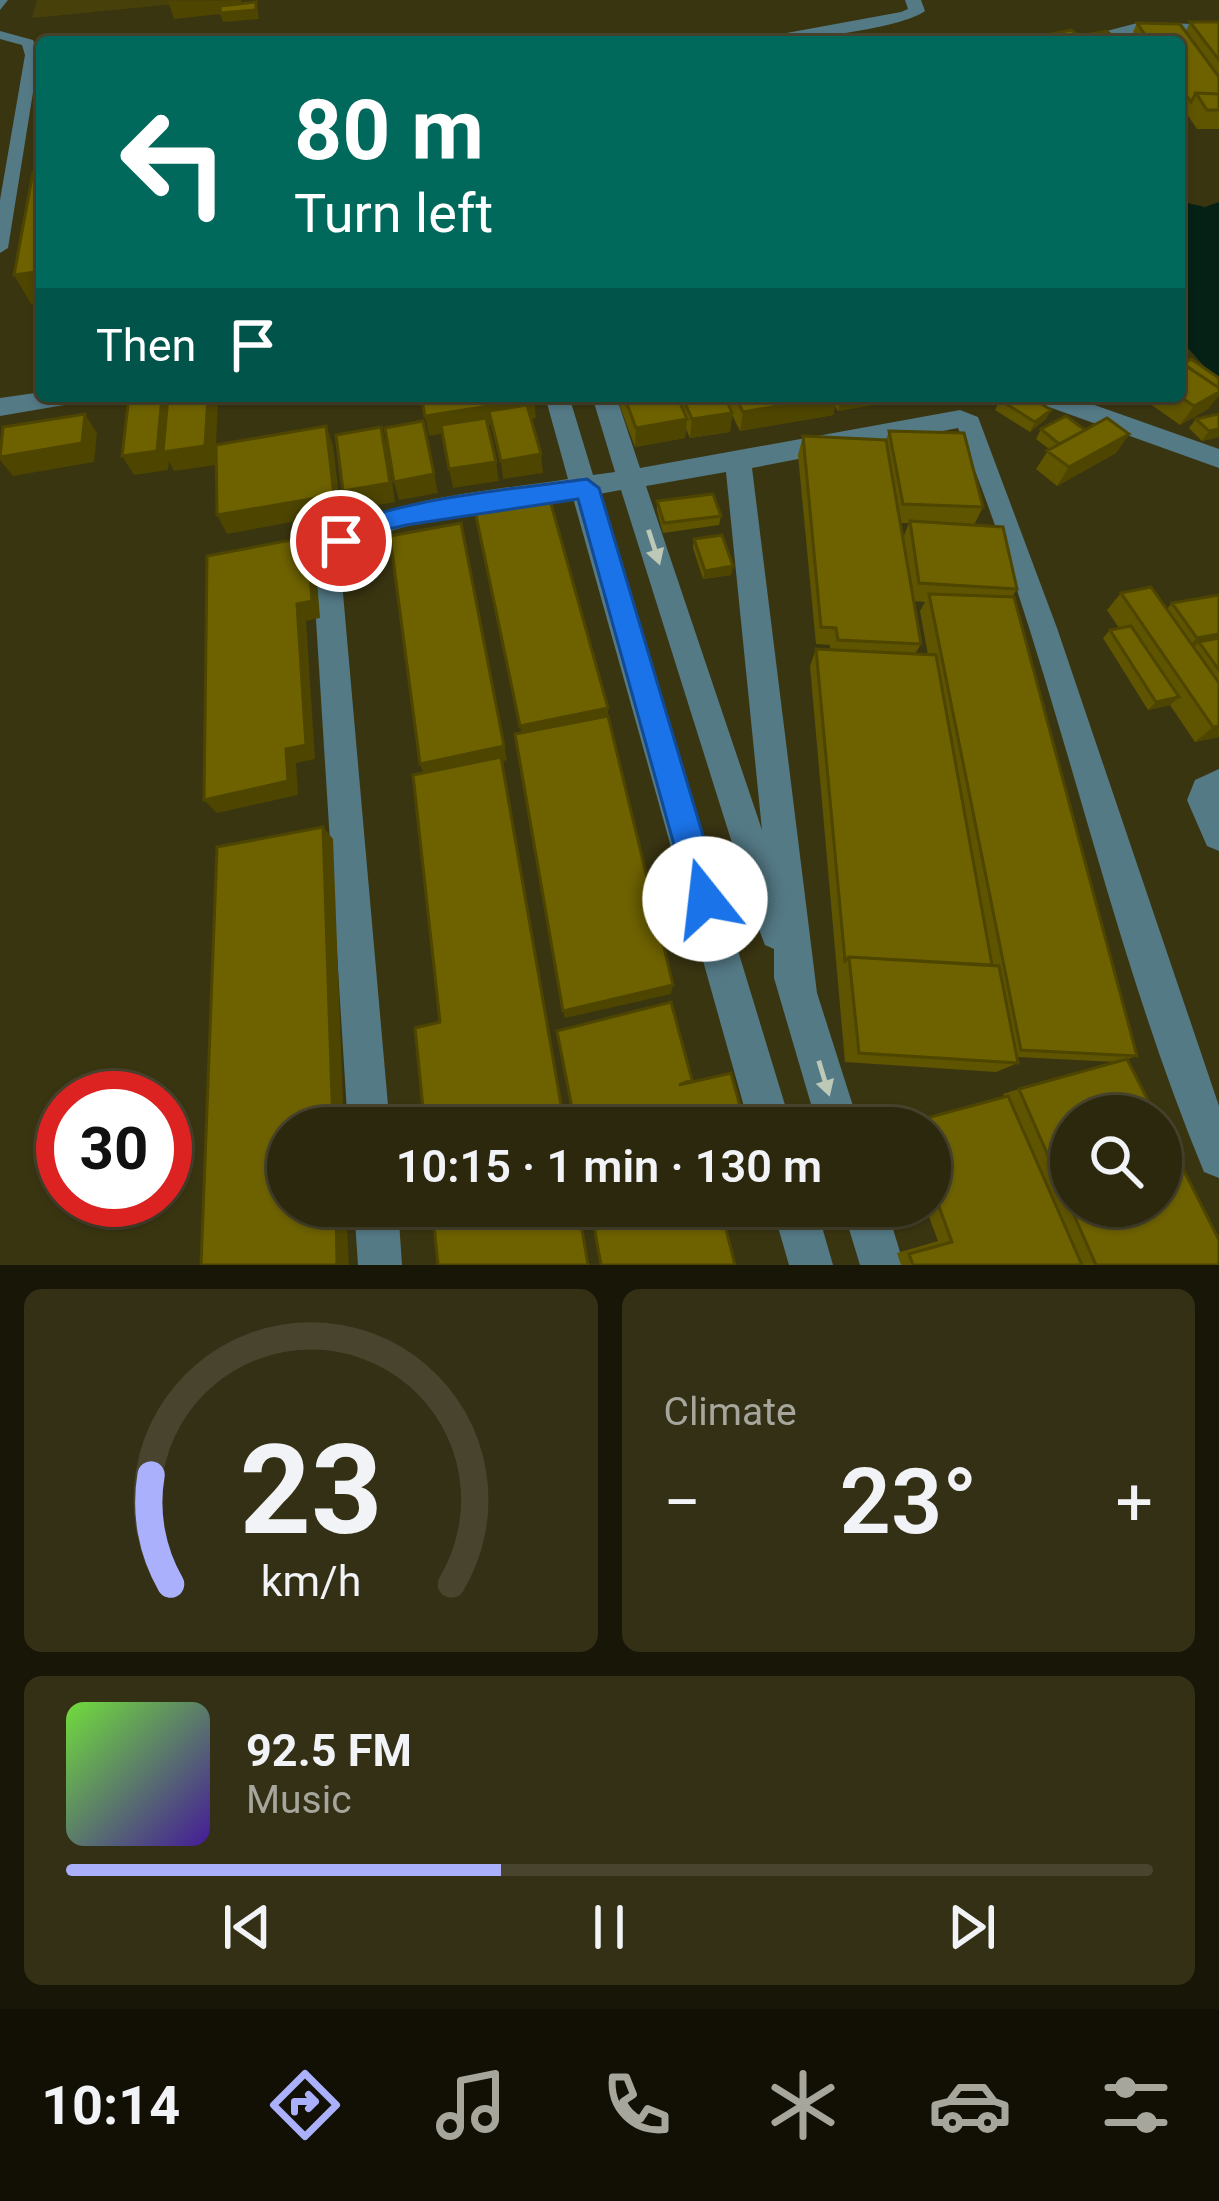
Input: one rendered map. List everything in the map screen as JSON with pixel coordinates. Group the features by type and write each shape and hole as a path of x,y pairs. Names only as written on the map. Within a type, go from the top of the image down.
{"street":[{"path":"782,36 904,16 917,11 913,0"},
{"path":"1113,36 1111,32 1141,26 1219,30"},
{"path":"0,406 36,401"},
{"path":"559,402 765,1107"},
{"path":"606,402 832,1107"},
{"path":"1061,402 1219,458"},
{"path":"367,1107 326,556 341,541 378,521 960,419 971,426 1188,1079 1219,1157"},
{"path":"738,461 798,996"},
{"path":"1219,785 1207,791 1204,800 1219,834"},
{"path":"377,1227 380,1265"},
{"path":"800,1227 811,1265"},
{"path":"870,1227 882,1265"}],"lane":[{"path":"0,35 28,43 32,55 0,248"}],"shaded area":[{"path":"37,0 216,0 32,18"},
{"path":"1185,202 1205,207 1219,202 1219,383 1185,345"}],"building":[{"path":"256,2 256,10 220,13 220,6"},
{"path":"1190,22 1219,22 1219,60"},
{"path":"1137,23 1180,24 1219,77 1219,94 1196,93 1191,102 1185,93 1185,36 1146,36"},
{"path":"1071,30 1080,36 1040,36"},
{"path":"1196,93 1219,94 1219,110 1207,110"},
{"path":"33,172 36,272 14,275"},
{"path":"1191,359 1219,378 1219,388 1185,365"},
{"path":"1185,365 1219,388 1194,406 1185,400"},
{"path":"128,402 161,402 157,451 122,456"},
{"path":"167,402 208,402 205,446 163,452"},
{"path":"422,402 515,402 425,416"},
{"path":"626,402 680,402 687,419 636,428"},
{"path":"685,402 727,402 732,413 692,419"},
{"path":"738,402 800,402 743,412"},
{"path":"1003,402 1038,402 1051,410 1035,422"},
{"path":"527,405 541,454 501,461 489,411"},
{"path":"85,414 82,443 0,457 3,427"},
{"path":"1219,414 1219,429 1209,431 1196,419"},
{"path":"1066,416 1085,430 1059,444 1041,429"},
{"path":"486,418 496,462 449,469 441,425"},
{"path":"1107,418 1129,434 1069,467 1047,451"},
{"path":"423,421 434,474 394,482 385,428"},
{"path":"326,426 334,495 217,515 216,445"},
{"path":"381,427 390,483 343,491 336,435"},
{"path":"889,431 964,433 983,507 903,504"},
{"path":"803,436 886,440 921,644 838,640 836,628 821,627"},
{"path":"548,493 608,708 520,726 474,506"},
{"path":"713,494 721,516 664,523 657,501"},
{"path":"910,521 1003,527 1017,589 919,583"},
{"path":"461,523 504,746 420,764 390,536"},
{"path":"722,535 733,566 705,571 694,539"},
{"path":"307,537 312,601 297,604 306,745 286,749 288,781 204,800 207,556"},
{"path":"1151,587 1219,683 1219,726 1213,727 1121,593"},
{"path":"929,594 1014,597 1137,1056 1021,1050"},
{"path":"1219,595 1219,634 1197,638 1172,603"},
{"path":"1131,626 1179,697 1156,702 1110,630"},
{"path":"1219,638 1219,670 1199,642"},
{"path":"816,649 936,655 992,965 849,957 845,961"},
{"path":"608,716 673,985 563,1011 515,734"},
{"path":"501,757 561,1107 423,1107 415,1028 440,1022 413,775"},
{"path":"323,827 332,1107 267,1107 267,1227 336,1227 337,1265 201,1265 217,847"},
{"path":"849,957 999,966 1018,1063 859,1053"},
{"path":"671,1002 692,1080 679,1085 731,1073 740,1107 572,1107 557,1031"},
{"path":"1127,1059 1145,1095 1050,1095 1050,1160 1019,1089"},
{"path":"1008,1096 1050,1192 1050,1227 1065,1227 1082,1265 913,1265 909,1254 952,1242 946,1227 951,1227 951,1111"},
{"path":"1182,1167 1219,1240 1219,1265 1096,1265 1079,1227 1182,1227"},
{"path":"434,1227 582,1227 588,1265 438,1265"},
{"path":"594,1227 725,1227 735,1265 601,1265"}],"route":[{"path":"341,541 378,521 587,488 705,899"}]}
